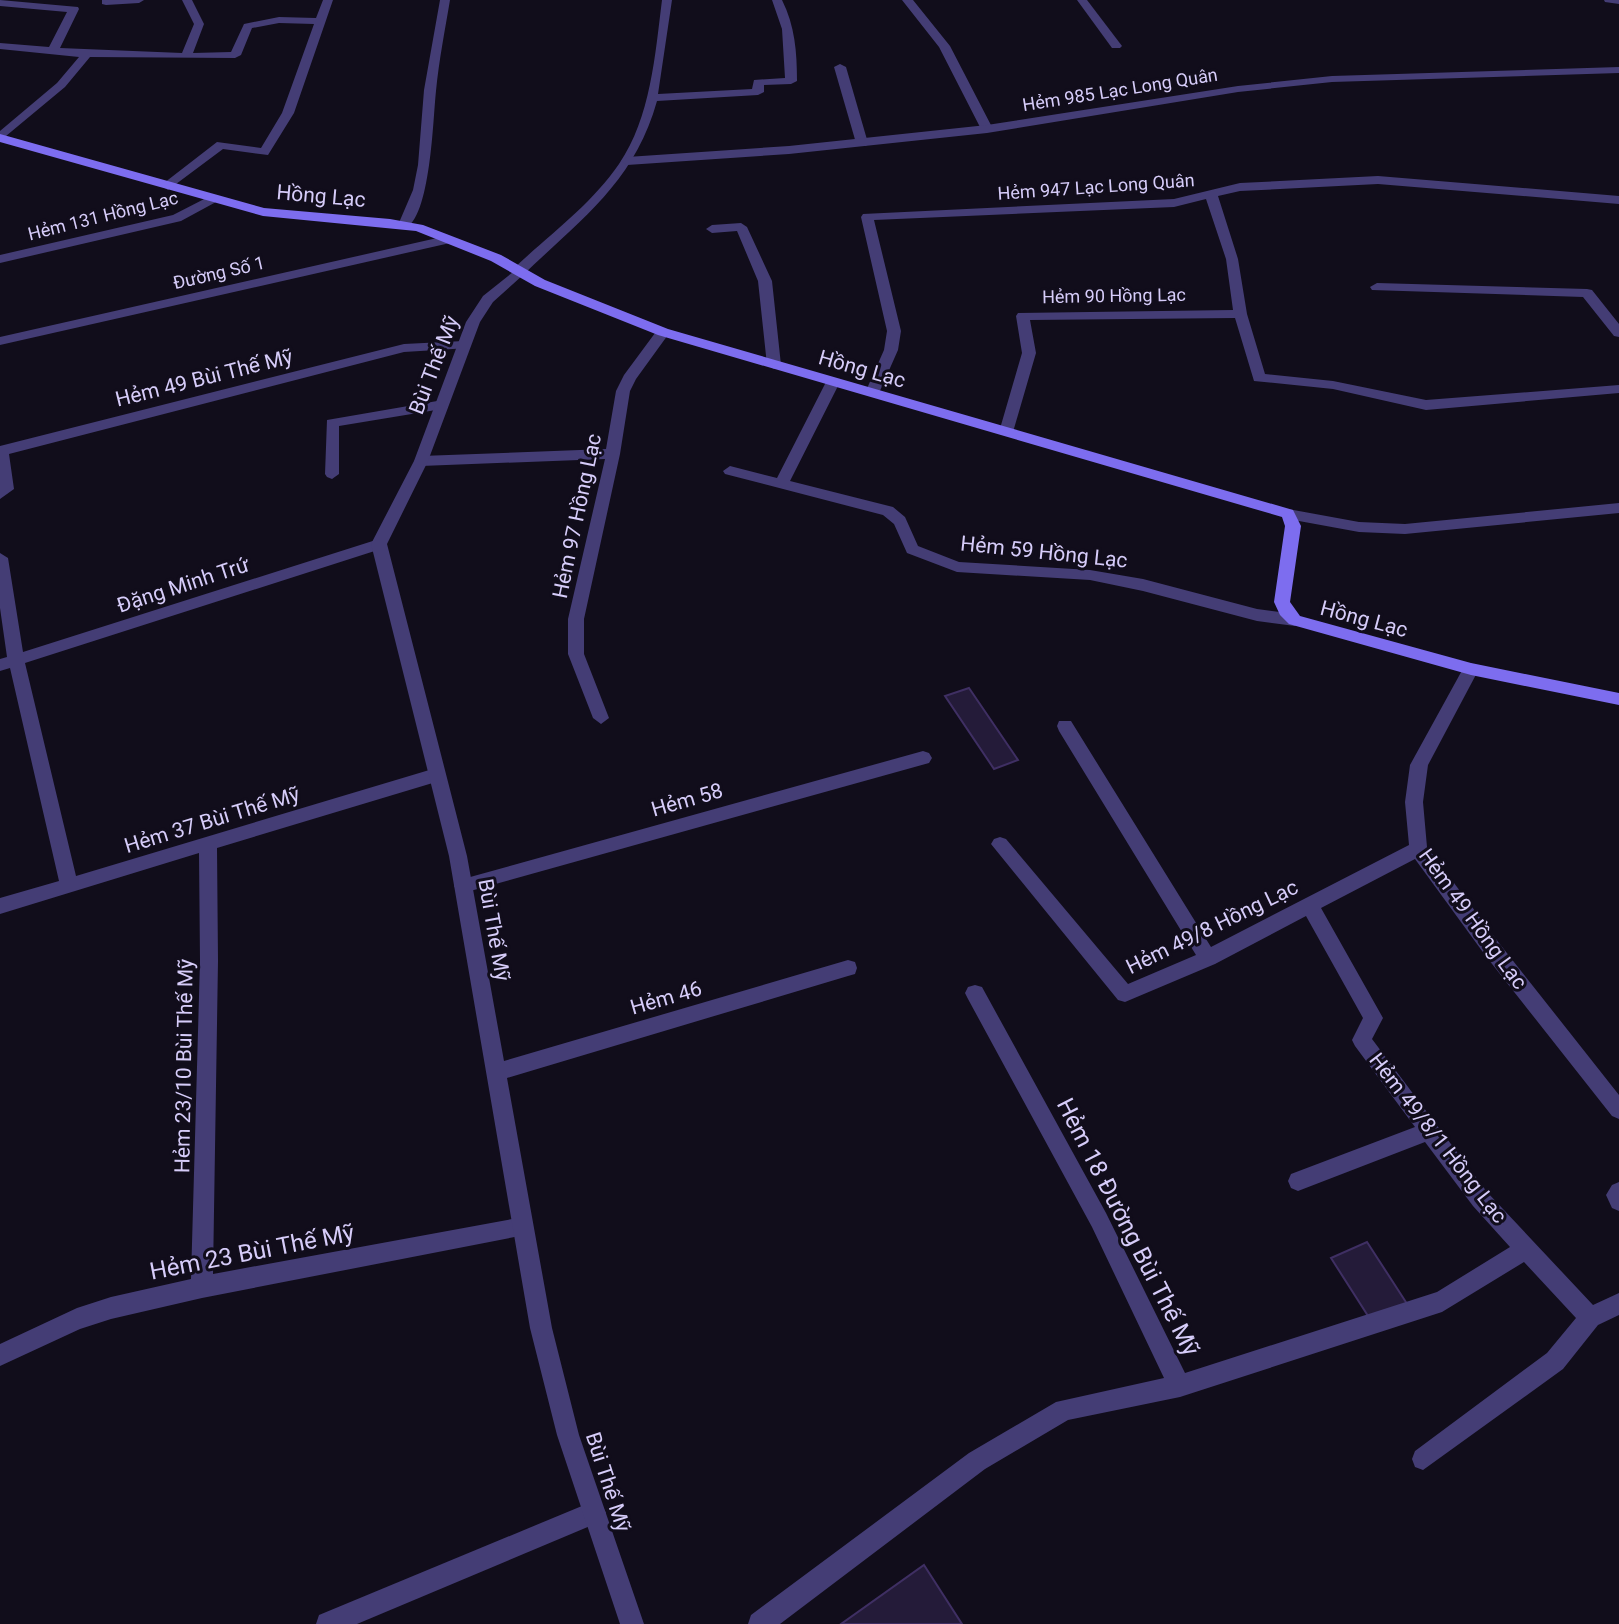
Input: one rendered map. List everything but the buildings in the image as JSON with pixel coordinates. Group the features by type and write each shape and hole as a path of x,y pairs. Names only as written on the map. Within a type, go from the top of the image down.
{"street":[{"path":"106,2 139,0"},
{"path":"186,56 199,24 187,0"},
{"path":"168,186 221,145 264,152 288,113 328,0"},
{"path":"404,225 419,190 424,165 430,90 445,0"},
{"name":"Bùi Thế Mỹ","path":"632,1624 568,1435 544,1341 463,886 379,544 421,461 473,322 488,299 597,196 627,161 653,98 667,0"},
{"path":"653,98 758,92 758,82 791,81 792,45 785,16 777,0"},
{"path":"906,0 944,46 987,129"},
{"path":"1082,0 1116,46"},
{"path":"1608,0 1619,1"},
{"path":"0,3 78,8 53,51"},
{"path":"0,46 87,54 235,55 248,26 279,20 322,21"},
{"path":"0,137 61,85 87,54"},
{"path":"840,67 862,143"},
{"name":"Hẻm 985 Lạc Long Quân","path":"627,161 862,143 987,129 1238,89 1332,79 1619,70"},
{"name":"Hồng Lạc","path":"0,137 273,215 404,225 496,258 540,283 663,332 1288,514 1293,526 1282,602 1295,620 1471,669 1619,699"},
{"name":"Hẻm 947 Lạc Long Quân","path":"872,394 891,350 894,331 867,217 1174,202 1240,187 1378,180 1619,200"},
{"path":"1212,195 1232,260 1240,314 1259,379 1333,385 1426,405 1619,389"},
{"name":"Hẻm 131 Hồng Lạc","path":"0,259 177,218 212,199"},
{"path":"712,229 741,227 765,281 774,365"},
{"name":"Đường Số 1","path":"0,341 446,240"},
{"path":"1377,287 1587,293 1619,333"},
{"name":"Hẻm 90 Hồng Lạc","path":"1006,432 1029,353 1023,316 1240,314"},
{"name":"Hẻm 97 Hồng Lạc","path":"601,718 576,654 576,619 613,454 623,391 629,378 663,332"},
{"name":"Hẻm 49 Bùi Thế Mỹ","path":"0,494 7,489 1,451 404,348 464,345"},
{"path":"781,485 833,382"},
{"path":"332,474 332,423 443,405"},
{"path":"421,461 613,454"},
{"name":"Hẻm 59 Hồng Lạc","path":"730,471 888,511 900,521 912,549 957,567 1090,575 1143,585 1257,615 1295,620"},
{"path":"1288,514 1359,527 1405,529 1619,509"},
{"name":"Đặng Minh Trứ","path":"8,662 379,544"},
{"path":"0,558 8,662 70,887"},
{"name":"Hẻm 49 Hồng Lạc","path":"1471,669 1419,765 1415,802 1418,849 1492,949 1619,1110"},
{"path":"1065,726 1208,958"},
{"name":"Hẻm 58","path":"463,886 923,758"},
{"name":"Hẻm 37 Bùi Thế Mỹ","path":"0,906 436,775"},
{"name":"Hẻm 49/8 Hồng Lạc","path":"1000,844 1125,994 1208,958 1418,849"},
{"name":"Hẻm 23/10 Bùi Thế Mỹ","path":"202,1287 209,961 208,845"},
{"name":"Hẻm 49/8/1 Hồng Lạc","path":"1310,905 1373,1018 1362,1040 1480,1199 1590,1317"},
{"name":"Hẻm 46","path":"497,1072 848,968"},
{"name":"Hẻm 18 Đường Bùi Thế Mỹ","path":"761,1624 976,1461 1064,1410 1180,1386 1099,1220 975,993"},
{"path":"1298,1181 1429,1131"},
{"path":"1619,1192 1616,1195 1619,1200"},
{"name":"Hẻm 23 Bùi Thế Mỹ","path":"0,1355 77,1319 111,1308 202,1287 523,1227"},
{"path":"1180,1386 1442,1301 1526,1249"},
{"path":"1423,1459 1555,1361 1590,1317 1619,1304"},
{"path":"328,1624 594,1513"}]}
